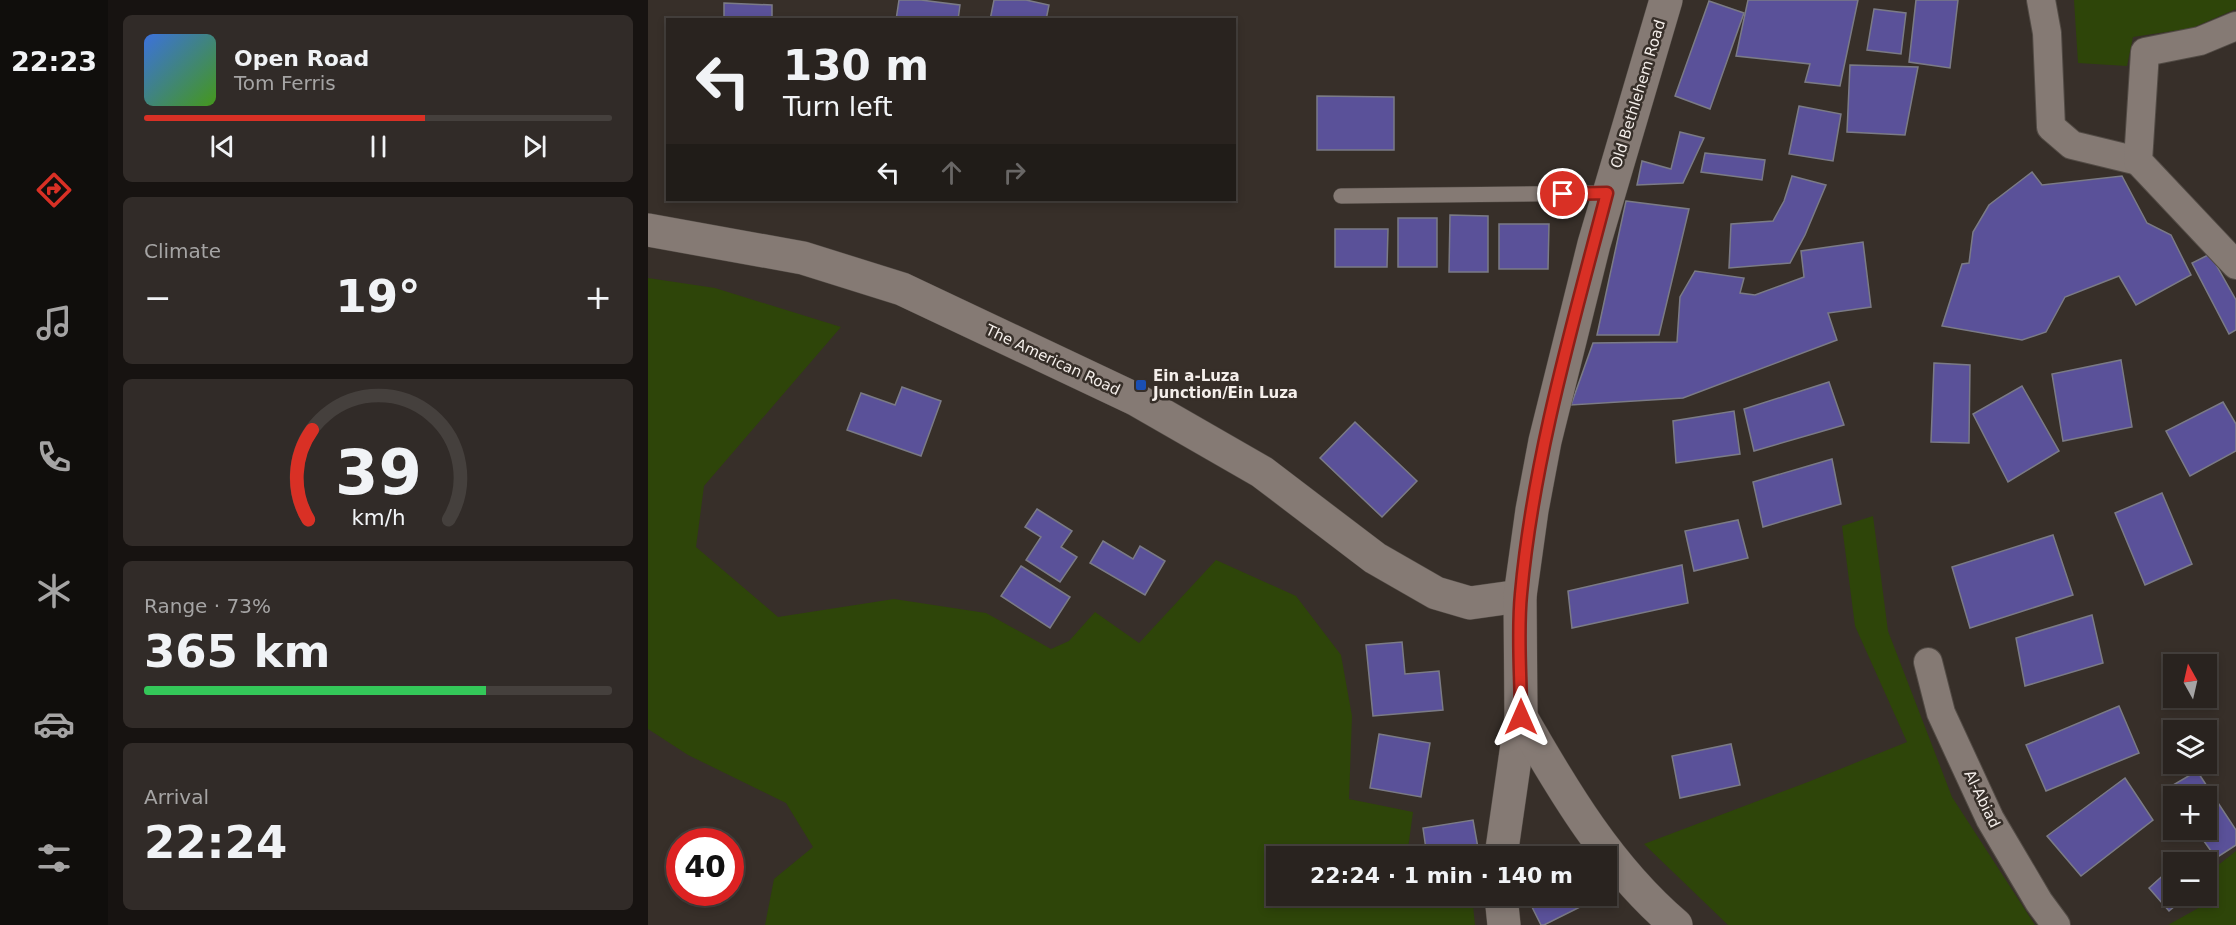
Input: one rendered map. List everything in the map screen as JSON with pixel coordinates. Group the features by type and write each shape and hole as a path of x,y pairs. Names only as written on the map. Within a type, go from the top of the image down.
{"street":[{"name":"Old Bethlehem Road","path":"1502,846 1521,717 1521,596 1532,510 1545,441 1607,193 1666,0"},
{"path":"2041,0 2047,33 2050,127 2072,145 2138,160 2236,265"},
{"path":"2138,160 2145,52 2200,40 2236,26"},
{"name":"The American Road","path":"648,230 803,258 902,289 1145,404 1262,472 1375,558 1436,593 1470,603 1521,596"},
{"name":"Al-Abiad","path":"1928,662 1941,713 1990,819 2039,903 2056,925"},
{"path":"1521,717 1556,778 1589,828 1632,884 1676,925"},
{"path":"1502,906 1504,925"}],"lane":[{"path":"1341,196 1607,193"}],"green space":[{"path":"2074,0 2236,0 2236,9 2192,28 2133,37 2127,66 2078,63"},
{"path":"648,278 715,288 841,327 704,486 696,547 778,617 894,599 986,613 1051,649 1069,641 1095,612 1139,643 1216,560 1296,596 1341,655 1352,716 1349,799 1413,812 1408,846 1266,846 1266,906 1473,906 1475,925 765,925 774,879 813,847 786,803 688,755 648,729"},
{"path":"1873,516 1888,631 1952,797 2035,925 1728,925 1644,844 1907,742 1855,626 1842,526"},
{"path":"2236,851 2236,925 2168,925 2202,906 2217,906 2217,866"}],"building":[{"path":"899,0 960,5 958,18 896,18"},
{"path":"994,0 1026,0 1049,5 1046,18 990,18"},
{"path":"1748,0 1858,0 1840,86 1805,82 1810,64 1736,56"},
{"path":"1916,0 1958,0 1950,68 1909,62"},
{"path":"1709,1 1744,13 1710,109 1675,96"},
{"path":"724,3 772,5 772,18 724,18"},
{"path":"1874,9 1906,13 1901,54 1867,50"},
{"path":"1850,65 1918,67 1905,135 1847,132"},
{"path":"1317,96 1394,97 1394,150 1317,150"},
{"path":"1799,106 1841,114 1833,161 1789,154"},
{"path":"1680,132 1704,138 1683,183 1637,185 1642,161 1671,169"},
{"path":"1705,153 1765,160 1762,180 1701,172"},
{"path":"2032,172 2042,185 2122,176 2147,223 2171,235 2191,275 2136,305 2119,276 2065,297 2046,332 2022,340 1942,326 1962,264 1969,263 1973,232 1989,205"},
{"path":"1792,176 1826,185 1805,235 1790,263 1729,268 1731,224 1773,221 1784,201"},
{"path":"1626,201 1689,209 1659,335 1597,335"},
{"path":"1450,215 1488,216 1488,272 1449,272"},
{"path":"1398,218 1437,218 1437,267 1398,267"},
{"path":"1499,224 1549,224 1548,269 1499,269"},
{"path":"1335,229 1388,229 1387,267 1335,267"},
{"path":"1863,242 1871,307 1828,313 1837,340 1683,398 1571,405 1593,343 1677,342 1680,297 1695,271 1744,278 1740,293 1755,295 1804,277 1801,251"},
{"path":"2210,254 2236,300 2236,330 2229,334 2192,263"},
{"path":"2121,360 2132,427 2063,441 2052,374"},
{"path":"1934,363 1970,365 1969,443 1931,442"},
{"path":"1829,382 1844,425 1754,451 1744,409"},
{"path":"2022,386 2059,451 2008,482 1973,414"},
{"path":"902,387 941,401 921,456 847,430 861,393 895,405"},
{"path":"2223,402 2236,424 2236,451 2190,476 2166,431"},
{"path":"1734,411 1740,454 1676,463 1673,421"},
{"path":"1355,422 1417,481 1382,517 1320,458"},
{"path":"1832,459 1841,504 1763,527 1753,482"},
{"path":"2162,493 2192,564 2145,585 2115,513"},
{"path":"1037,509 1072,531 1061,547 1077,557 1060,582 1026,560 1041,537 1025,527"},
{"path":"1738,520 1748,558 1694,571 1685,531"},
{"path":"2053,535 2073,595 1970,628 1952,567"},
{"path":"1103,541 1133,559 1140,546 1165,561 1145,595 1090,563"},
{"path":"1682,565 1688,603 1572,628 1568,591"},
{"path":"1021,566 1070,597 1050,628 1001,596"},
{"path":"2092,615 2103,663 2025,686 2016,638"},
{"path":"1402,642 1405,674 1439,671 1443,710 1373,716 1366,645"},
{"path":"2119,706 2139,753 2046,791 2026,745"},
{"path":"1379,734 1430,743 1421,797 1370,788"},
{"path":"1731,744 1740,785 1680,798 1672,756"},
{"path":"2192,774 2199,774 2207,786 2171,786"},
{"path":"2125,778 2153,820 2081,876 2047,836"},
{"path":"2217,801 2236,830 2236,845 2217,857 2217,852 2212,852 2203,840 2217,840"},
{"path":"1473,820 1478,846 1426,846 1423,828"},
{"path":"2163,875 2163,904 2149,888"},
{"path":"1532,906 1582,906 1544,925 1541,925"},
{"path":"2165,906 2175,906 2169,911"}],"place":[{"name":"Ein a-Luza Junction/Ein Luza","path":"1141,385"}],"route":[{"path":"1521,717 1521,596 1532,510 1545,441 1607,193 1563,194"}]}
